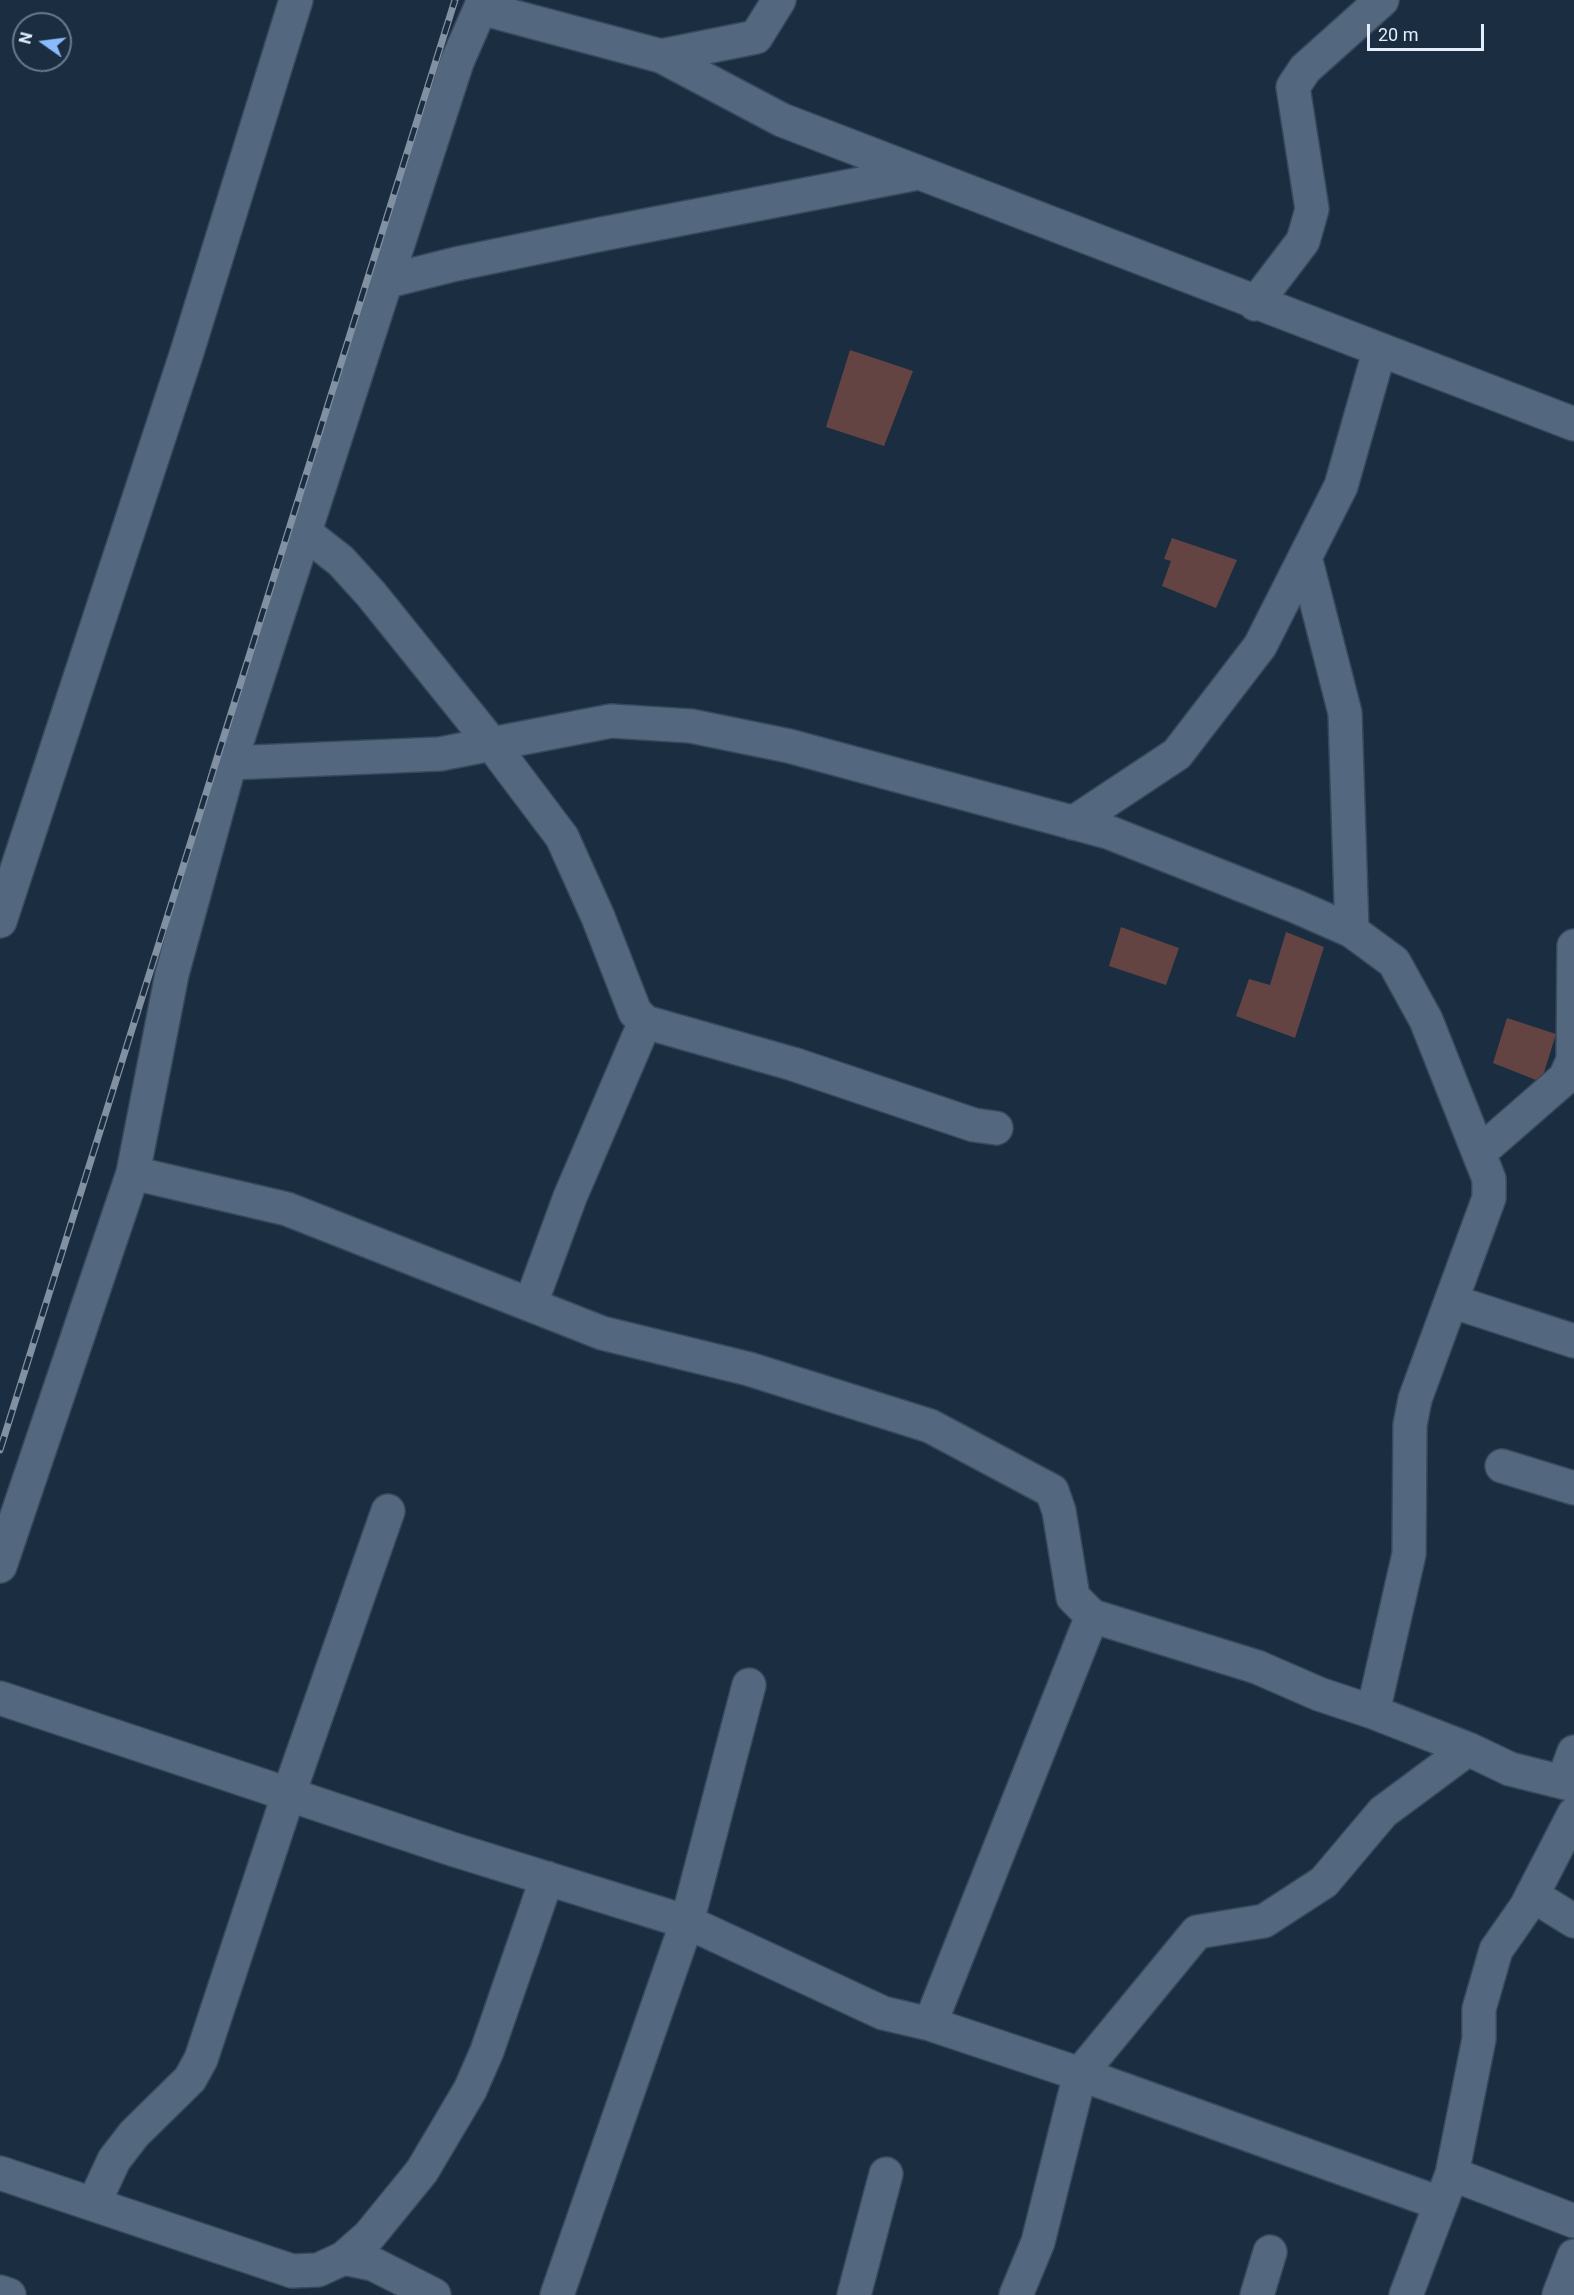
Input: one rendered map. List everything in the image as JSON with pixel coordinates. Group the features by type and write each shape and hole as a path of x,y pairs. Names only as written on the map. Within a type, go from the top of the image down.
{"street":[{"path":"0,921 187,352 296,0"},
{"path":"661,56 756,37 779,0"},
{"path":"1255,303 1303,241 1312,209 1293,87 1305,69 1382,0"},
{"path":"0,1566 133,1173 171,974 230,763 457,62 482,4 661,56 782,120 1574,424"},
{"path":"384,282 456,264 918,172"},
{"path":"1073,823 1177,754 1260,646 1341,486 1379,351"},
{"path":"304,532 341,561 371,594 491,743 562,837 598,917 635,1012 645,1022 793,1064 974,1125 996,1128"},
{"path":"1305,557 1345,713 1352,931"},
{"path":"230,763 440,754 611,721 691,726 789,746 1108,832 1352,931 1394,962 1426,1020 1489,1179 1489,1198 1415,1400 1410,1425 1409,1554 1373,1712"},
{"path":"1479,1153 1565,1078 1574,1060 1574,946"},
{"path":"531,1303 570,1197 645,1022"},
{"path":"133,1173 287,1209 531,1303 602,1333 749,1370 930,1426 1052,1491 1059,1511 1073,1597 1092,1616 1257,1667 1319,1694 1373,1712 1468,1749 1510,1769 1570,1773"},
{"path":"1451,1301 1574,1341"},
{"path":"1502,1466 1574,1488"},
{"path":"94,2203 114,2160 134,2134 190,2079 201,2059 289,1793 388,1510"},
{"path":"930,2024 1092,1616"},
{"path":"557,2295 687,1922 749,1685"},
{"path":"0,1698 687,1922 884,2013 930,2024 1080,2074 1445,2189 1574,2221"},
{"path":"1016,2295 1038,2242 1080,2074 1197,1932 1264,1922 1324,1882 1383,1812 1468,1749"},
{"path":"1406,2295 1445,2189 1479,2038 1479,2009 1496,1950 1532,1895 1574,1814"},
{"path":"0,2173 292,2271 318,2270 344,2258 369,2236 422,2171 470,2090 487,2051 547,1878"},
{"path":"1532,1895 1574,1921"},
{"path":"854,2295 886,2174"},
{"path":"1257,2295 1270,2252"},
{"path":"1559,2295 1574,2256"},
{"path":"344,2258 373,2264 434,2295"},
{"path":"0,2292 9,2295"}],"building":[{"path":"850,350 913,371 884,446 826,427"},
{"path":"1172,538 1237,560 1216,608 1162,586 1171,561 1164,559"},
{"path":"1121,927 1179,948 1166,985 1109,966"},
{"path":"1286,932 1324,947 1295,1038 1236,1016 1249,979 1270,985"},
{"path":"1507,1018 1556,1034 1541,1082 1493,1063"}],"railway":[{"path":"0,1450 455,0"}]}
